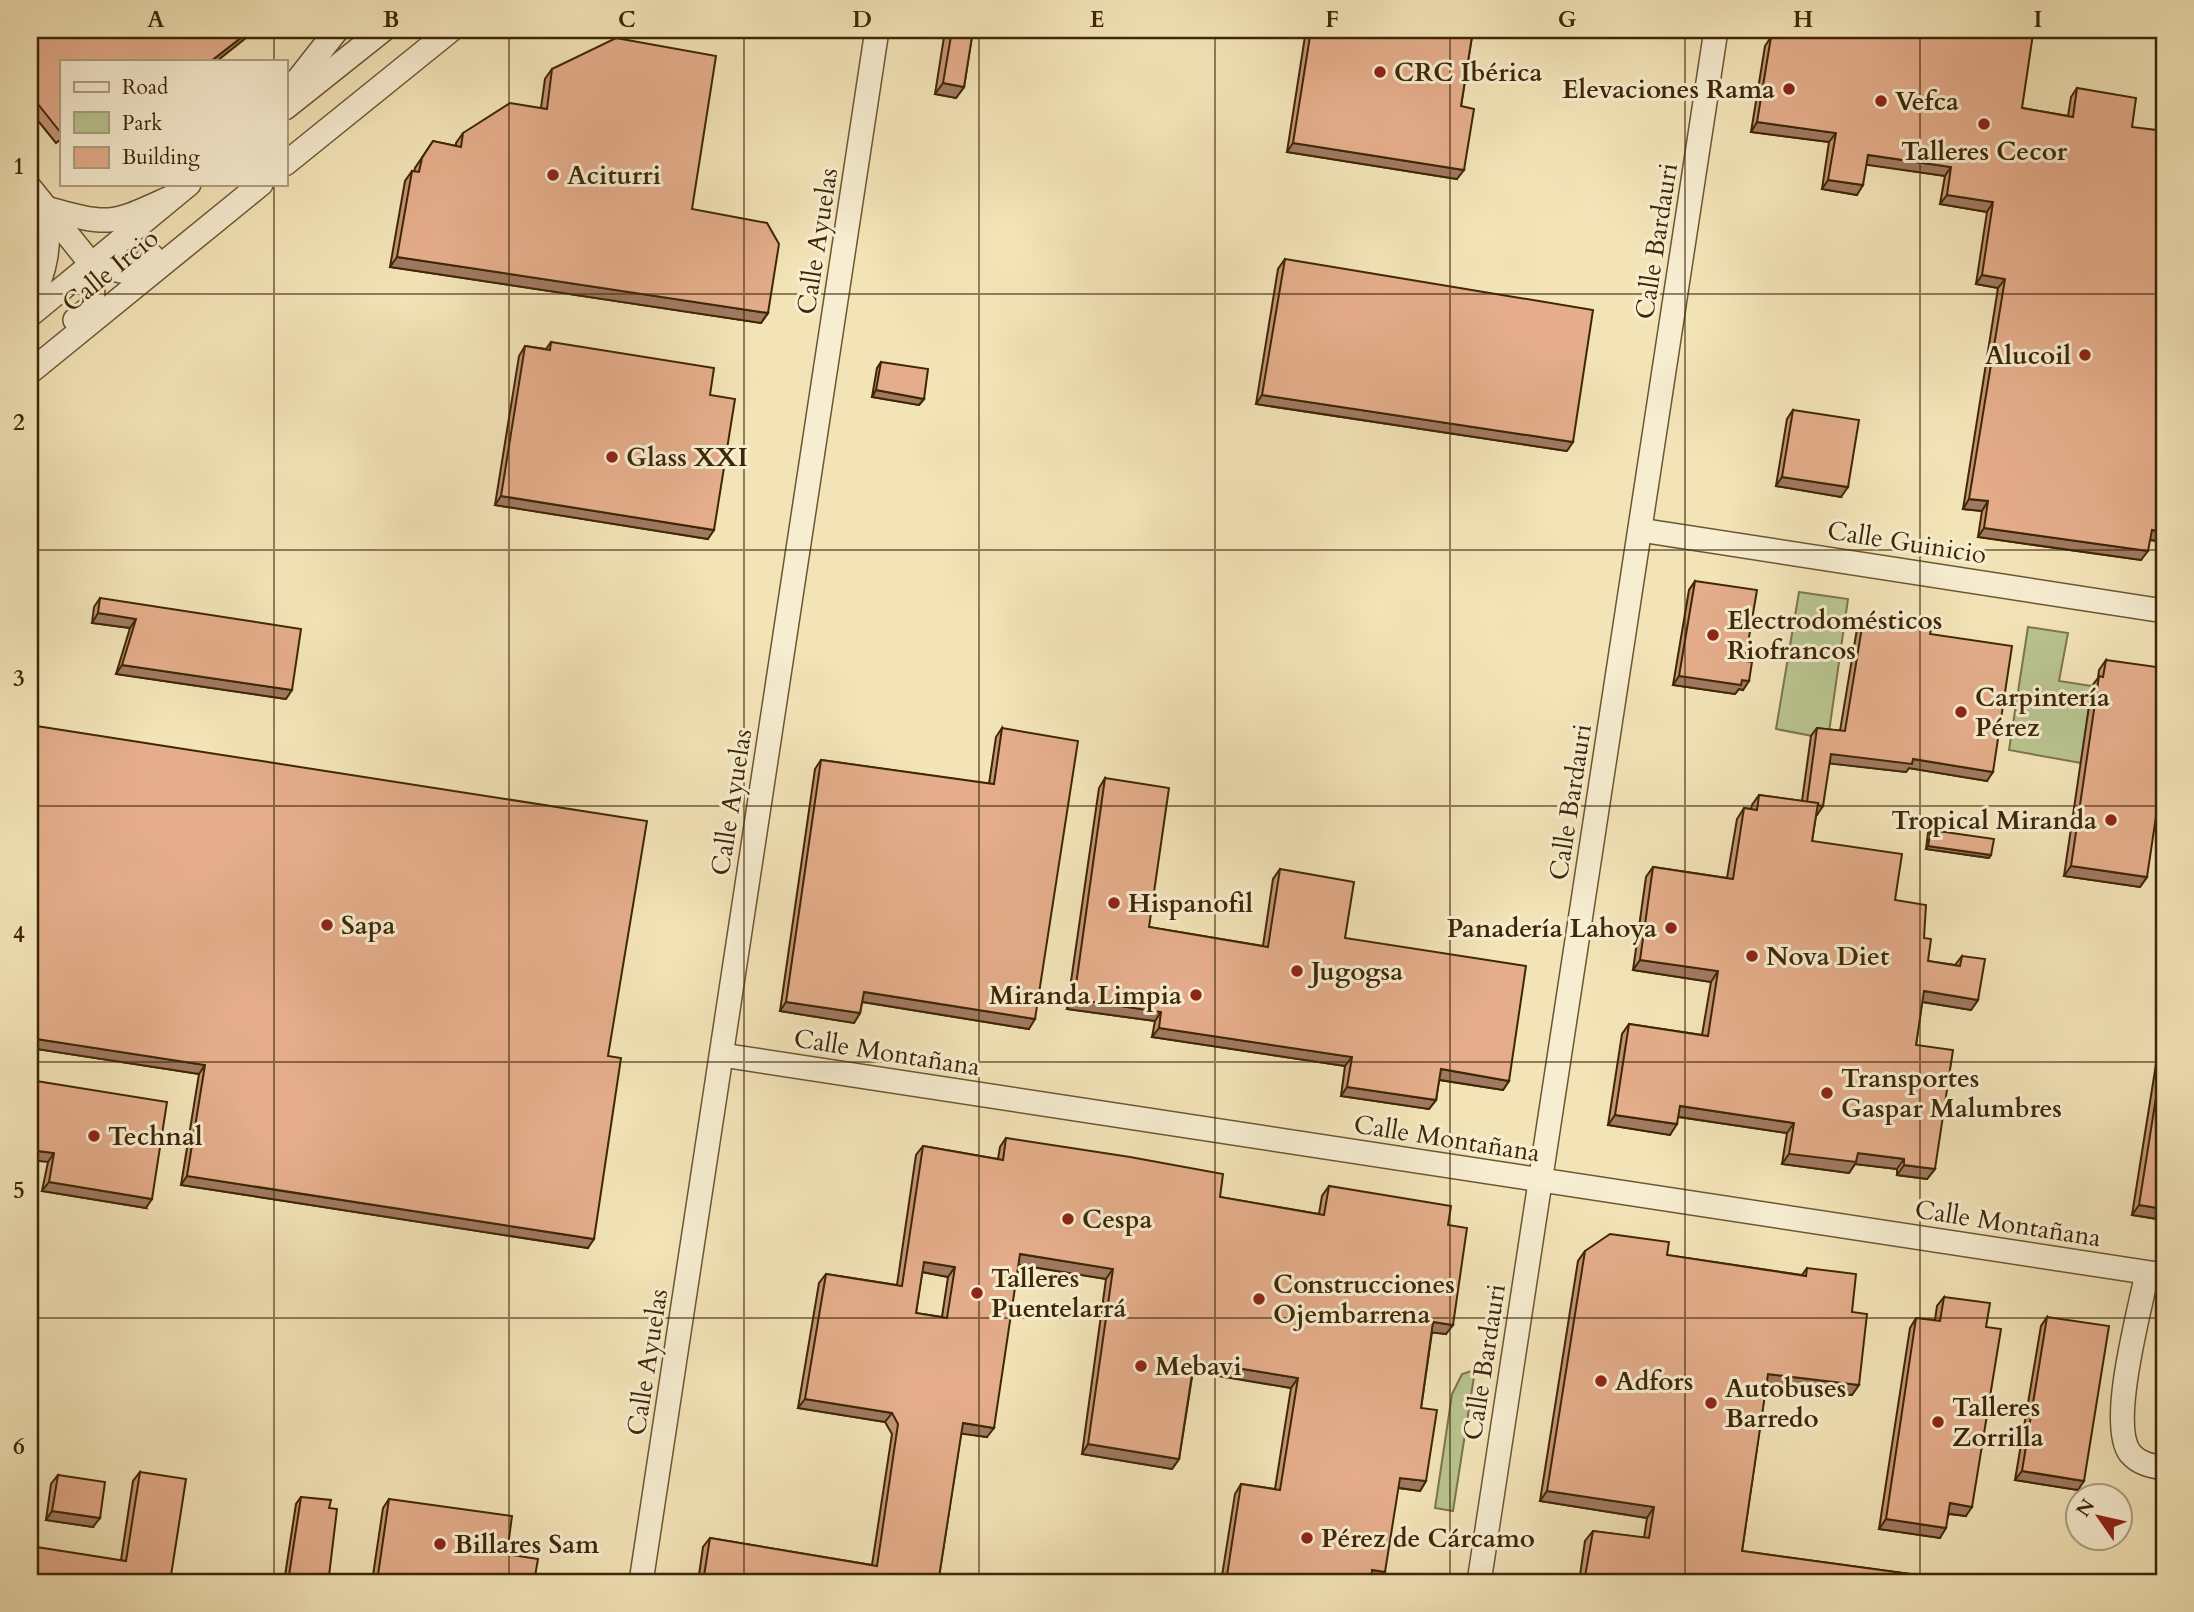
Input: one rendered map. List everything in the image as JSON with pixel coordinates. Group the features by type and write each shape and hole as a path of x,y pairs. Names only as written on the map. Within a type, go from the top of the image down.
{"street":[{"path":"287,93 337,30"},
{"path":"287,106 383,30"},
{"path":"287,162 452,30"},
{"name":"Calle Ayuelas","path":"641,1582 877,30"},
{"name":"Calle Bardauri","path":"1479,1582 1716,30"},
{"name":"Calle Ircio","path":"30,372 258,186"},
{"path":"36,201 96,222 120,221 182,190"},
{"name":"Calle Ircio","path":"30,315 182,190"},
{"path":"30,355 93,305 92,265 36,201"},
{"path":"30,302 46,265 49,236 36,201"},
{"name":"Calle Ircio","path":"92,265 131,273 205,213 226,212"},
{"name":"Calle Guinicio","path":"1640,530 2164,611"},
{"name":"Calle Montañana","path":"722,1055 2155,1274"},
{"path":"2155,1274 2121,1409 2122,1435 2131,1454 2145,1464 2164,1468"}],"green space":[{"path":"1799,592 1848,599 1828,739 1776,729"},
{"path":"2028,627 2068,633 2059,681 2092,686 2081,763 2009,750"},
{"path":"1475,1370 1453,1511 1435,1508 1452,1394 1462,1374"}],"building":[{"path":"30,30 251,30 212,60 60,60 60,132 30,94"},
{"path":"952,30 973,30 964,87 943,83"},
{"name":"CRC Ibérica","path":"1311,30 1473,30 1461,106 1474,109 1464,170 1293,143"},
{"path":"1778,30 1916,30 1971,38 1972,30 2033,34 2022,108 2073,117 2077,88 2136,98 2132,127 2164,131 2164,532 2152,530 2148,551 1984,528 1988,501 1969,499 2005,279 1982,275 1993,202 1947,195 1951,167 1868,155 1863,185 1828,180 1836,133 1757,122 1771,37"},
{"name":"Aciturri","path":"616,38 716,56 692,209 767,223 779,244 768,313 397,257 412,171 419,172 422,158 433,141 461,147 463,133 510,103 547,109 552,69"},
{"path":"1285,259 1593,310 1573,442 1262,395"},
{"name":"Glass XXI","path":"551,342 714,368 710,395 735,399 714,530 501,496 525,346 550,350"},
{"path":"881,362 928,369 924,399 876,390"},
{"path":"1793,410 1859,420 1848,487 1782,477"},
{"name":"Electrodomésticos Riofrancos","path":"1695,581 1757,590 1745,661 1752,662 1749,681 1742,680 1741,685 1679,676"},
{"path":"100,598 301,629 292,690 122,665 136,619 98,613"},
{"path":"1863,621 1931,630 1930,634 2012,646 1993,772 1913,759 1912,764 1831,754 1823,806 1807,802 1817,728 1845,731"},
{"name":"Tropical Miranda","path":"2106,660 2164,668 2164,763 2147,877 2071,866 2099,676 2103,677"},
{"name":"Sapa","path":"30,725 647,821 608,1056 621,1058 594,1239 187,1176 205,1065 30,1038"},
{"path":"1002,728 1078,741 1035,1019 864,992 860,1013 786,1002 821,760 994,784"},
{"path":"1105,778 1169,788 1149,927 1268,947 1280,869 1354,882 1345,938 1526,966 1509,1081 1441,1069 1436,1100 1347,1087 1352,1057 1159,1028 1161,1012 1074,999"},
{"path":"1759,795 1818,803 1812,841 1902,854 1895,900 1926,905 1924,938 1931,939 1928,961 1960,966 1962,956 1985,959 1978,1000 1924,991 1916,1045 1953,1050 1935,1169 1904,1165 1904,1159 1858,1153 1856,1162 1789,1154 1794,1123 1680,1106 1677,1124 1615,1115 1629,1024 1708,1036 1718,971 1640,960 1653,867 1733,879 1744,808 1757,810"},
{"path":"1931,830 1994,839 1991,855 1928,846"},
{"path":"2164,1047 2164,1209 2139,1205"},
{"name":"Technal","path":"30,1080 167,1102 152,1199 49,1182 54,1153 30,1150"},
{"path":"1006,1138 1223,1174 1220,1197 1324,1215 1329,1186 1451,1206 1448,1225 1467,1228 1453,1325 1433,1322 1421,1408 1437,1410 1426,1481 1400,1478 1385,1572 1372,1570 1371,1582 1226,1582 1241,1484 1280,1490 1298,1378 1194,1361 1179,1459 1088,1444 1113,1269 1020,1254 994,1428 963,1423 939,1577 976,1582 703,1582 710,1538 877,1566 898,1424 892,1413 805,1399 826,1274 902,1286 923,1146 1003,1160","holes":["924,1262 955,1267 947,1318 916,1313"]},
{"path":"1610,1234 1669,1242 1667,1255 1806,1276 1807,1268 1856,1274 1852,1312 1867,1314 1859,1385 1768,1374 1742,1551 1969,1582 1584,1582 1593,1531 1649,1538 1654,1507 1547,1491 1585,1251"},
{"name":"Talleres Zorrilla","path":"1944,1297 1990,1303 1986,1327 2001,1329 1972,1507 1950,1503 1946,1528 1886,1519 1916,1318 1940,1321"},
{"path":"2047,1317 2109,1326 2084,1481 2022,1471"},
{"path":"140,1472 186,1479 170,1582 30,1582 30,1546 126,1561"},
{"path":"58,1475 105,1482 100,1518 52,1511"},
{"path":"301,1497 331,1500 329,1508 337,1509 329,1576 336,1577 335,1582 288,1582"},
{"name":"Billares Sam","path":"389,1499 512,1516 507,1554 538,1559 534,1582 377,1582"}],"place":[{"name":"CRC Ibérica","path":"1380,72"},
{"name":"Elevaciones Rama","path":"1789,89"},
{"name":"Vefca","path":"1881,101"},
{"name":"Talleres Cecor","path":"1984,124"},
{"name":"Aciturri","path":"553,175"},
{"name":"Alucoil","path":"2085,355"},
{"name":"Glass XXI","path":"612,457"},
{"name":"Electrodomésticos Riofrancos","path":"1713,635"},
{"name":"Carpintería Pérez","path":"1961,712"},
{"name":"Tropical Miranda","path":"2111,820"},
{"name":"Hispanofil","path":"1114,903"},
{"name":"Sapa","path":"327,925"},
{"name":"Panadería Lahoya","path":"1671,928"},
{"name":"Nova Diet","path":"1752,956"},
{"name":"Jugogsa","path":"1297,971"},
{"name":"Miranda Limpia","path":"1196,995"},
{"name":"Transportes Gaspar Malumbres","path":"1827,1093"},
{"name":"Technal","path":"94,1136"},
{"name":"Cespa","path":"1068,1219"},
{"name":"Talleres Puentelarrá","path":"977,1293"},
{"name":"Construcciones Ojembarrena","path":"1259,1299"},
{"name":"Mebavi","path":"1141,1366"},
{"name":"Adfors","path":"1601,1381"},
{"name":"Autobuses Barredo","path":"1711,1403"},
{"name":"Talleres Zorrilla","path":"1938,1422"},
{"name":"Pérez de Cárcamo","path":"1307,1538"},
{"name":"Billares Sam","path":"440,1544"}]}
